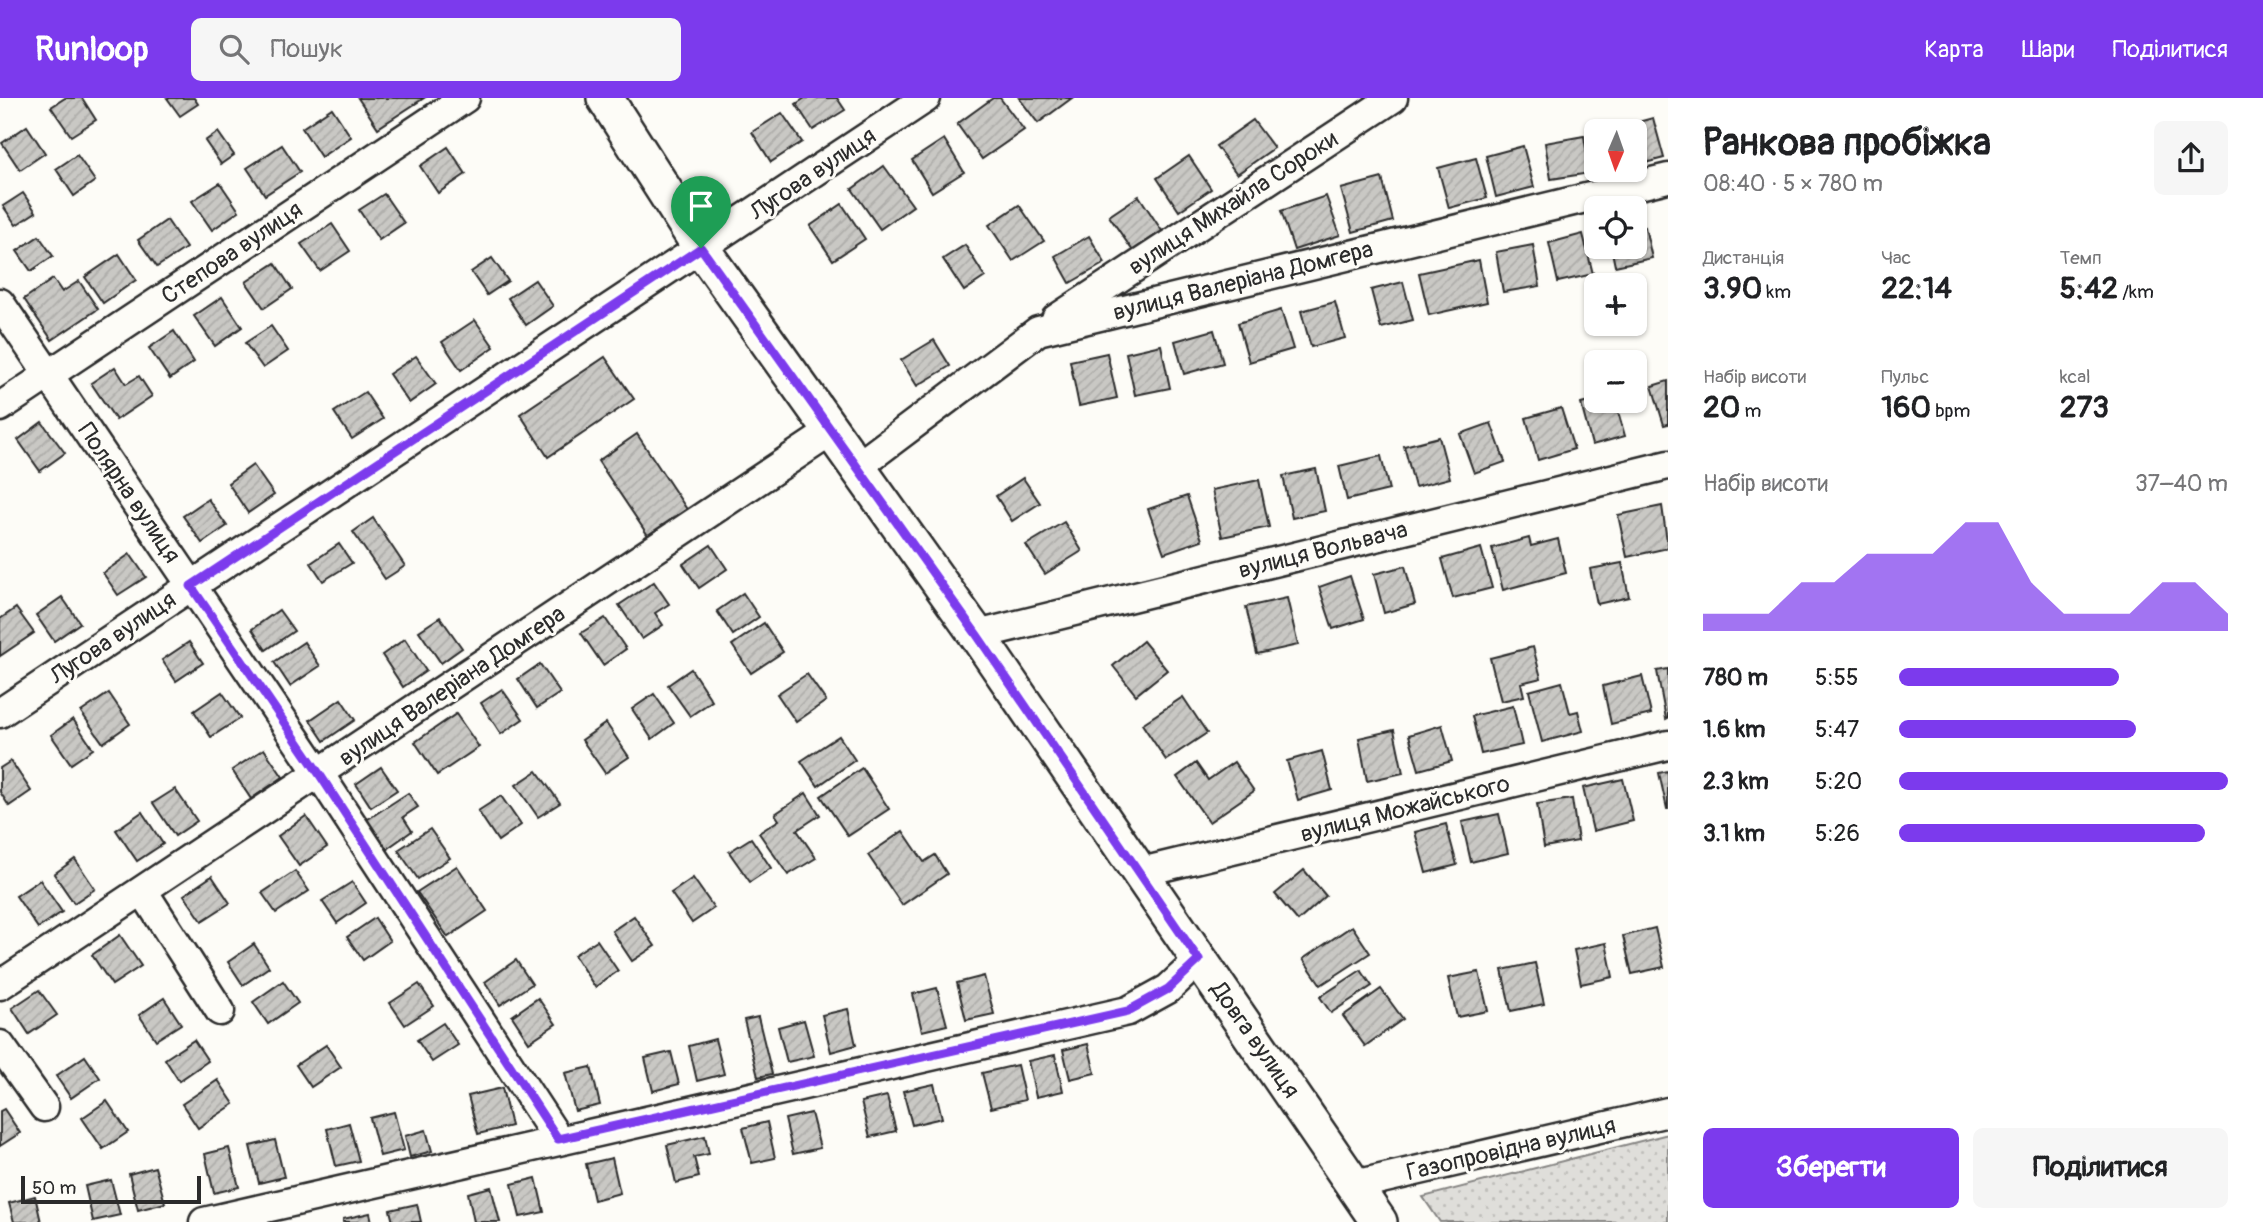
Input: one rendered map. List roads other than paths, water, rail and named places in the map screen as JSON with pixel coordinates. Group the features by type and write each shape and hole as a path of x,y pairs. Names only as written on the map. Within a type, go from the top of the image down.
{"street":[{"name":"Степова вулиця","path":"0,407 465,98"},
{"name":"Довга вулиця","path":"605,98 701,248 977,635 1379,1222"},
{"name":"Лугова вулиця","path":"0,713 926,98"},
{"name":"вулиця Михайла Сороки","path":"1038,331 1393,98"},
{"name":"вулиця Валеріана Домгера","path":"858,467 1038,331 1668,178"},
{"name":"Полярна вулиця","path":"0,303 320,775 558,1139"},
{"name":"вулиця Валеріана Домгера","path":"0,985 320,775 832,431"},
{"name":"вулиця Вольвача","path":"977,635 1668,465"},
{"name":"вулиця Можайського","path":"1141,873 1668,745"},
{"path":"143,891 220,1011"},
{"path":"204,1222 558,1139 1128,1011 1168,989 1199,960"},
{"path":"0,1045 44,1107"},
{"name":"Газопровідна вулиця","path":"1355,1185 1668,1112"}]}
